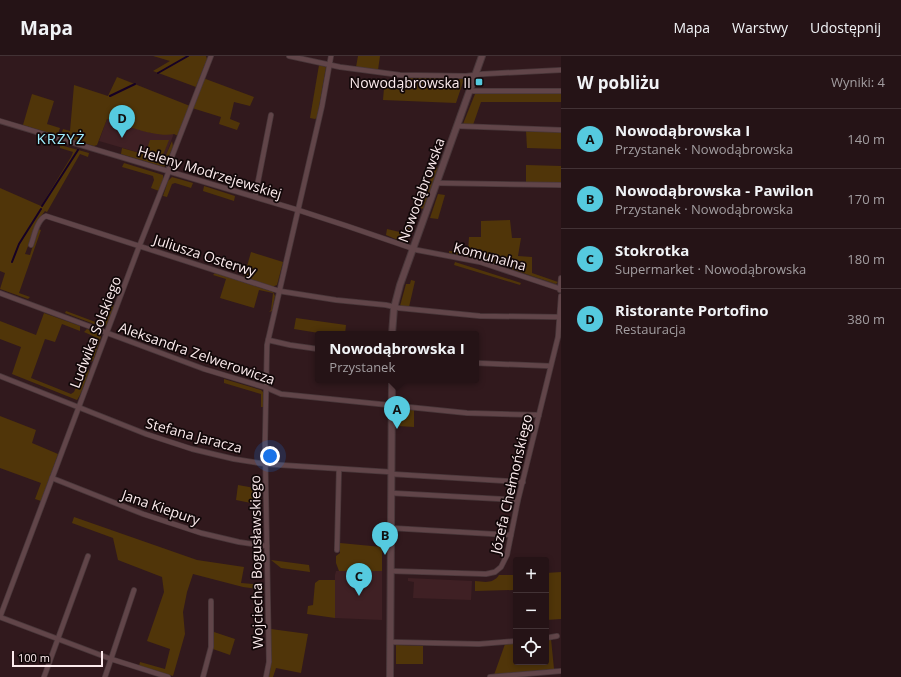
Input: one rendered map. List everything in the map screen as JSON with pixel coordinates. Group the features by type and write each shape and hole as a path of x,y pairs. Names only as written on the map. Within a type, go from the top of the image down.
{"street":[{"name":"Ludwika Solskiego","path":"0,617 169,171 169,164 211,56"},
{"path":"289,56 400,75 475,75 561,70"},
{"name":"Wojciecha Bogusławskiego","path":"266,677 269,662 265,464 268,340 321,112 331,56"},
{"name":"Nowodąbrowska","path":"392,331 394,308 400,285 482,56"},
{"path":"470,91 561,91"},
{"path":"255,197 271,115"},
{"name":"Heleny Modrzejewskiej","path":"0,121 298,210 413,249"},
{"path":"457,126 561,130"},
{"path":"437,183 561,185"},
{"name":"Juliusza Osterwy","path":"31,245 40,220 46,216 279,291 336,300 386,305 394,308 480,316 559,316"},
{"name":"Komunalna","path":"413,249 425,253 480,262 560,288"},
{"name":"Józefa Chełmońskiego","path":"391,571 486,574 495,572 501,566 507,555 518,500 558,337 561,278"},
{"name":"Aleksandra Zelwerowicza","path":"1,294 204,369 281,394 467,413 539,414"},
{"path":"268,340 315,349"},
{"path":"479,363 550,366"},
{"name":"Stefana Jaracza","path":"0,376 146,434 234,459 265,464 523,482"},
{"path":"390,677 392,383"},
{"path":"337,550 339,468"},
{"name":"Jana Kiepury","path":"52,478 143,514 200,533 239,542 267,546"},
{"path":"391,493 518,500"},
{"path":"391,528 511,535"},
{"path":"44,677 88,556"},
{"path":"104,677 134,590"},
{"path":"203,677 211,647 211,601"},
{"path":"0,617 58,640 166,677"},
{"path":"549,637 557,636"},
{"path":"390,642 479,644 513,642"},
{"path":"490,677 561,670"}],"shaded area":[{"path":"153,56 206,56 207,59 196,87 153,71 170,61"},
{"path":"358,56 380,56 378,70 356,67"},
{"path":"319,65 326,67 317,118 315,119 310,118"},
{"path":"117,77 190,106 178,136 174,134 167,135 150,133 107,119 97,145 94,146 62,137 61,135 63,129 70,131 74,85 108,96"},
{"path":"407,77 464,79 456,103 383,100 384,88 406,89"},
{"path":"203,78 254,97 250,106 234,102 230,119 240,123 237,130 219,124 221,117 192,108"},
{"path":"561,92 561,102 481,102 473,125 463,124 475,94"},
{"path":"32,94 54,101 47,124 60,128 58,134 56,135 23,125"},
{"path":"107,119 151,133 174,133 166,155 161,159 99,141"},
{"path":"526,131 561,132 561,149 527,148"},
{"path":"150,140 169,140 163,155 159,157 146,152"},
{"path":"172,141 173,146 164,167 121,154 122,148 161,159 166,155"},
{"path":"60,145 89,153 88,157 80,154 47,212 45,211 38,220 25,254 30,255 38,229 41,230 19,293 30,297 28,299 0,289 5,273 0,271 0,188 41,206 73,152 60,148"},
{"path":"124,163 163,175 163,180 159,191 151,188 154,180 153,176 122,167"},
{"path":"526,165 561,166 561,183 526,183"},
{"path":"435,166 438,168 424,209 420,208"},
{"path":"172,177 193,183 191,188 175,183 172,184 167,197 163,196 168,181"},
{"path":"204,186 235,196 234,201 203,191"},
{"path":"438,194 445,195 438,219 430,218"},
{"path":"412,210 416,211 405,243 386,235 387,229 404,233"},
{"path":"510,220 512,238 521,238 518,256 532,257 532,273 558,282 556,284 484,260 449,253 449,251 468,252 469,237 481,237 481,221"},
{"path":"251,252 283,262 277,285 272,287 244,277"},
{"path":"455,262 521,283 520,285 454,265"},
{"path":"215,273 273,292 275,296 272,311 269,312 271,310 273,293 259,290 254,308 220,298 226,279 213,275"},
{"path":"411,280 415,281 409,307 400,306 406,284 410,284"},
{"path":"109,303 115,306 115,308 106,326 94,324 65,313 66,311 98,323 103,321"},
{"path":"44,313 80,326 80,331 62,324 55,342 45,339 31,378 71,394 74,392 84,368 90,371 77,400 12,374 21,347 0,339 0,321 36,335"},
{"path":"296,318 346,325 345,331 315,331 315,332 294,329"},
{"path":"87,329 100,334 101,337 93,361 87,362 94,339 93,336 84,332"},
{"path":"224,379 261,390 263,392 263,407 261,407 261,394 224,383"},
{"path":"397,408 414,409 414,427 398,426"},
{"path":"0,416 36,430 32,443 58,454 41,501 35,499 41,483 0,468"},
{"path":"238,485 261,489 261,505 236,500"},
{"path":"74,517 197,560 244,567 241,583 263,585 264,590 243,587 193,574 187,592 183,612 185,634 173,676 139,666 140,662 165,669 170,649 147,641 164,592 162,577 118,560 113,538 72,523"},
{"path":"340,543 382,547 382,571 339,571 336,563 336,556 340,553"},
{"path":"271,560 309,565 310,572 281,568"},
{"path":"336,571 382,571 382,620 335,618"},
{"path":"561,572 561,619 549,620 549,573"},
{"path":"499,575 513,575 513,590 475,591 475,581 485,582 497,578"},
{"path":"408,578 472,581 471,600 413,598 414,582 408,581"},
{"path":"319,580 335,580 335,618 307,614 308,606 313,605 315,583"},
{"path":"271,629 308,634 301,673 276,668 273,677 269,677 271,665"},
{"path":"214,632 235,639 230,655 213,649 212,637 214,637"},
{"path":"549,639 551,639 554,669 494,675 505,644 513,643 513,665 549,665"},
{"path":"396,645 423,646 423,664 396,664"}],"waterway":[{"path":"158,73 188,56"},
{"path":"110,96 135,84"},
{"path":"42,206 78,150"},
{"path":"12,262 19,244 41,209"}],"place":[{"name":"Nowodąbrowska II","path":"479,82"},
{"name":"Ristorante Portofino","path":"122,138"},
{"name":"Nowodąbrowska I","path":"397,429"},
{"name":"Nowodąbrowska - Pawilon","path":"385,555"},
{"name":"Stokrotka","path":"359,596"}],"district":[{"name":"KRZYŻ","path":"61,138"}]}
